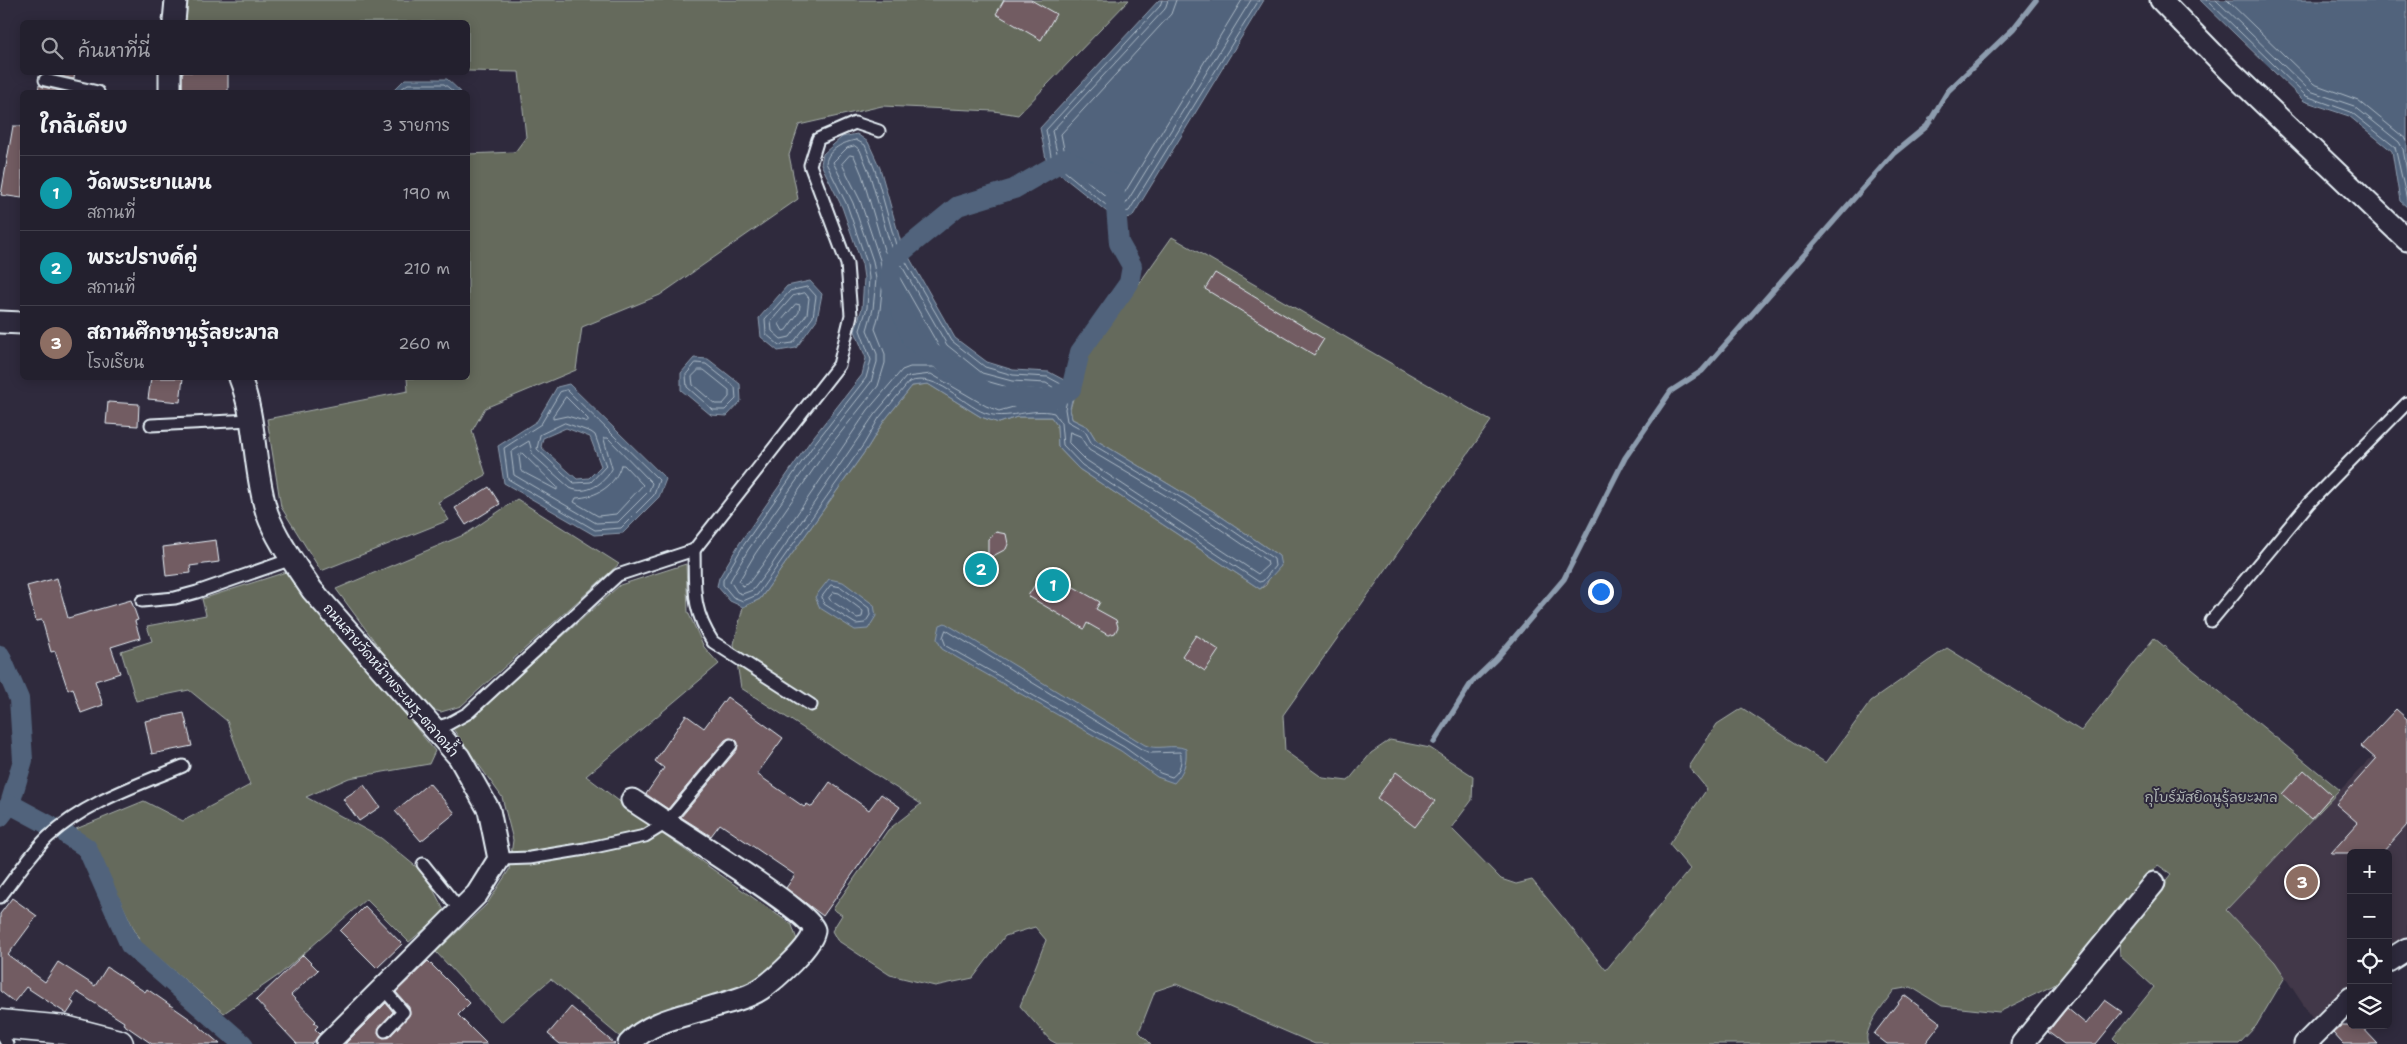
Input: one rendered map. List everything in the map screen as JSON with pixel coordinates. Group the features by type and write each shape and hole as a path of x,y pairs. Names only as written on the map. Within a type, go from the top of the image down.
{"street":[{"path":"174,20 176,0"},
{"path":"2162,0 2231,72 2407,240"},
{"path":"170,75 170,90"},
{"path":"0,322 20,322"},
{"name":"ถนนสายวัดหน้าพระเมรุ-ตลาดน้ำ","path":"241,380 251,420 260,485 268,515 292,560 312,590 459,757 489,810 499,859"},
{"path":"629,1044 664,1021 715,1006 760,989 782,972 812,940 814,931 811,923 785,902 632,800"},
{"path":"327,1044 477,894 499,859"},
{"path":"2022,1044 2154,883"},
{"path":"2305,1044 2347,1002"},
{"path":"0,1024 65,1030 118,1044"}],"lane":[{"path":"45,80 89,90"},
{"path":"434,728 448,724 468,713 618,575 694,550 839,365 851,315 847,264 810,165 818,139 855,123 879,131"},
{"path":"2210,621 2309,503 2407,403"},
{"path":"151,425 251,420"},
{"path":"694,550 695,608 702,626 713,642 811,706"},
{"path":"142,601 175,598 197,592 292,560"},
{"path":"499,859 530,858 586,849 645,836 666,824 731,745"},
{"path":"0,897 46,838 72,817 96,803 183,766"},
{"path":"423,864 460,910"},
{"path":"382,987 403,1012 385,1031"},
{"path":"0,1031 6,1044"}],"shaded area":[{"path":"2407,720 2407,941 2392,950 2392,849 2347,849 2347,993 2316,1024 2275,962 2226,910"}],"green space":[{"path":"185,0 1129,0 1018,115 994,111 882,106 799,125 789,155 798,199 660,295 582,327 576,370 485,408 472,431 486,475 438,502 449,520 321,571 281,507 267,419 408,391 407,380 470,380 470,154 515,152 526,137 519,72 470,71 470,20 183,20"},
{"name":"กุโบร์มัสยิดนูรุ้ลยะมาล","path":"1172,237 1491,421 1283,715 1285,751 1323,778 1348,781 1371,753 1390,740 1430,748 1473,776 1472,800 1451,828 1501,879 1516,884 1532,880 1606,970 1690,869 1669,844 1707,789 1689,767 1717,724 1742,708 1826,763 1871,701 1947,648 2081,731 2154,638 2340,790 2226,910 2275,962 2285,977 2256,1026 2239,1044 2119,1044 2113,1038 2154,987 2120,956 2119,940 2171,874 2158,865 2056,984 1999,1012 1942,1006 1911,987 1894,990 1871,1024 1868,1031 1868,1044 1315,1044 1176,984 1155,991 1139,1032 1151,1044 1057,1044 1050,1040 1020,1006 1046,940 1035,927 1005,936 973,978 935,986 890,975 837,940 832,931 842,915 833,909 888,830 921,804 741,688 734,644 743,607 760,599 868,447 884,421 912,386 928,384 981,417 999,423 1017,417 1051,417 1057,425 1058,447 1079,469 1260,589 1266,585 1279,556 1216,513 1096,440 1088,427 1072,419 1070,409 1084,361"},
{"path":"517,499 619,564 461,706 441,712 423,707 336,589 466,534"},
{"path":"686,564 688,612 704,647 719,664 586,776 668,838 792,925 797,940 761,979 710,1001 654,1015 620,1037 551,979 501,1022 436,952 487,904 509,870 513,840 502,797 453,729 476,714 620,585"},
{"path":"289,571 435,751 429,764 349,778 306,797 381,838 425,874 445,912 409,942 366,899 279,975 224,1013 140,942 94,845 76,829 144,801 183,821 250,785 227,721 189,690 136,701 121,651 152,641 147,626 206,615 202,599"}],"water":[{"path":"1159,0 1264,0 1132,217 1116,219 1047,164 1040,128"},
{"path":"2200,0 2407,0 2407,207 2400,201 2392,151 2349,116 2304,101"},
{"path":"405,79 447,79 459,90 394,90"},
{"path":"857,134 868,142 880,168 901,243 955,338 987,362 1013,370 1049,372 1064,380 1073,395 1070,409 1072,419 1088,427 1096,440 1216,513 1279,556 1281,566 1260,589 1079,469 1058,447 1057,425 1051,417 1017,417 999,423 981,417 928,384 912,386 884,421 868,447 760,599 743,607 730,601 717,586 719,578 739,544 811,440 862,375 866,358 855,331 862,308 864,278 862,264 842,207 821,164 823,154 842,137"},
{"path":"810,281 822,294 817,319 796,348 778,351 761,337 759,318 787,286"},
{"path":"694,358 708,359 740,384 741,401 727,416 711,415 681,390 681,373"},
{"path":"569,384 666,479 659,497 623,533 594,535 504,483 498,446 537,421 557,387","holes":["566,428 590,437 601,466 589,478 577,479 541,447 543,438"]},
{"path":"829,579 843,582 874,605 876,616 868,629 855,630 820,608 815,597"},
{"path":"945,623 1145,745 1150,747 1181,747 1186,749 1186,759 1180,775 1174,783 1157,777 1121,751 942,649 937,639 940,625"}],"building":[{"path":"1004,0 1031,0 1056,14 1041,40 996,14"},
{"path":"55,75 75,75 74,79"},
{"path":"182,75 228,75 228,90 182,90"},
{"path":"39,85 57,90 38,90"},
{"path":"13,126 20,126 20,198 1,195"},
{"path":"1215,273 1324,339 1314,355 1205,289"},
{"path":"151,380 183,380 180,402 148,399"},
{"path":"108,402 139,404 138,426 106,424"},
{"path":"489,487 500,504 466,525 455,508"},
{"path":"996,532 1006,534 1008,544 1006,549 991,557 989,577 979,579 974,577 971,567 974,562 988,554 988,539"},
{"path":"216,540 219,562 190,566 191,573 166,576 163,547"},
{"path":"1044,570 1100,602 1096,609 1116,620 1118,627 1115,633 1108,635 1087,623 1084,629 1028,596"},
{"path":"57,578 68,618 131,600 138,620 135,621 140,638 111,647 120,673 95,681 103,705 81,713 73,688 68,690 55,651 51,652 42,620 36,621 27,586"},
{"path":"1196,635 1219,650 1205,671 1182,656"},
{"path":"727,697 783,738 757,774 804,807 807,804 812,807 830,782 869,810 881,794 900,807 823,916 786,888 795,875 720,824 711,836 681,817 737,750 738,743 735,739 729,738 725,740 668,809 646,794 664,768 655,761 686,715 704,728"},
{"path":"2396,709 2407,719 2407,825 2386,849 2347,849 2347,853 2331,853 2358,823 2336,804 2376,759 2361,746"},
{"path":"184,713 192,746 152,754 145,721"},
{"path":"2304,770 2332,795 2311,819 2282,794"},
{"path":"1396,772 1435,801 1415,827 1377,798"},
{"path":"429,783 455,813 421,841 395,811"},
{"path":"364,785 380,807 359,821 343,799"},
{"path":"12,898 37,916 8,955 45,982 58,962 95,986 107,967 145,992 147,989 193,1021 220,1044 152,1044 123,1024 124,1022 77,992 71,1001 74,1003 67,1014 26,987 14,1002 0,991 0,914"},
{"path":"365,906 402,944 377,968 340,931"},
{"path":"303,955 318,970 291,995 316,1021 314,1023 318,1026 315,1029 320,1034 312,1044 297,1044 256,1000"},
{"path":"428,961 470,1003 458,1015 487,1044 345,1044 386,1003 393,1012 380,1026 378,1033 383,1038 390,1036 410,1014 409,1007 396,992"},
{"path":"1904,995 1941,1023 1925,1044 1887,1044 1874,1034"},
{"path":"2105,1000 2122,1012 2096,1044 2064,1044 2048,1032 2067,1008 2086,1024"},
{"path":"571,1007 615,1044 560,1044 548,1034"},
{"path":"2342,1025 2347,1025 2347,1029 2364,1029 2378,1044 2343,1044 2333,1033"}],"waterway":[{"path":"1434,742 1472,682 1496,659 1564,579 1625,458 1671,391 1702,371 1894,153 1927,126 1948,91 2013,29 2036,0"},
{"path":"1066,159 1114,184 1119,243 1132,266 1129,283 1080,352 1071,389 1050,400 990,395 912,339 890,281 891,261 958,206 1014,189 1066,159"},
{"path":"0,655 19,699 23,760 10,804 0,817"},
{"path":"10,804 51,826"},
{"path":"67,835 87,848 130,945 243,1044"}],"place":[{"name":"พระปรางค์คู่","path":"981,569"},
{"name":"วัดพระยาแมน","path":"1053,585"},
{"name":"สถานศึกษานูรุ้ลยะมาล","path":"2302,882"}]}
